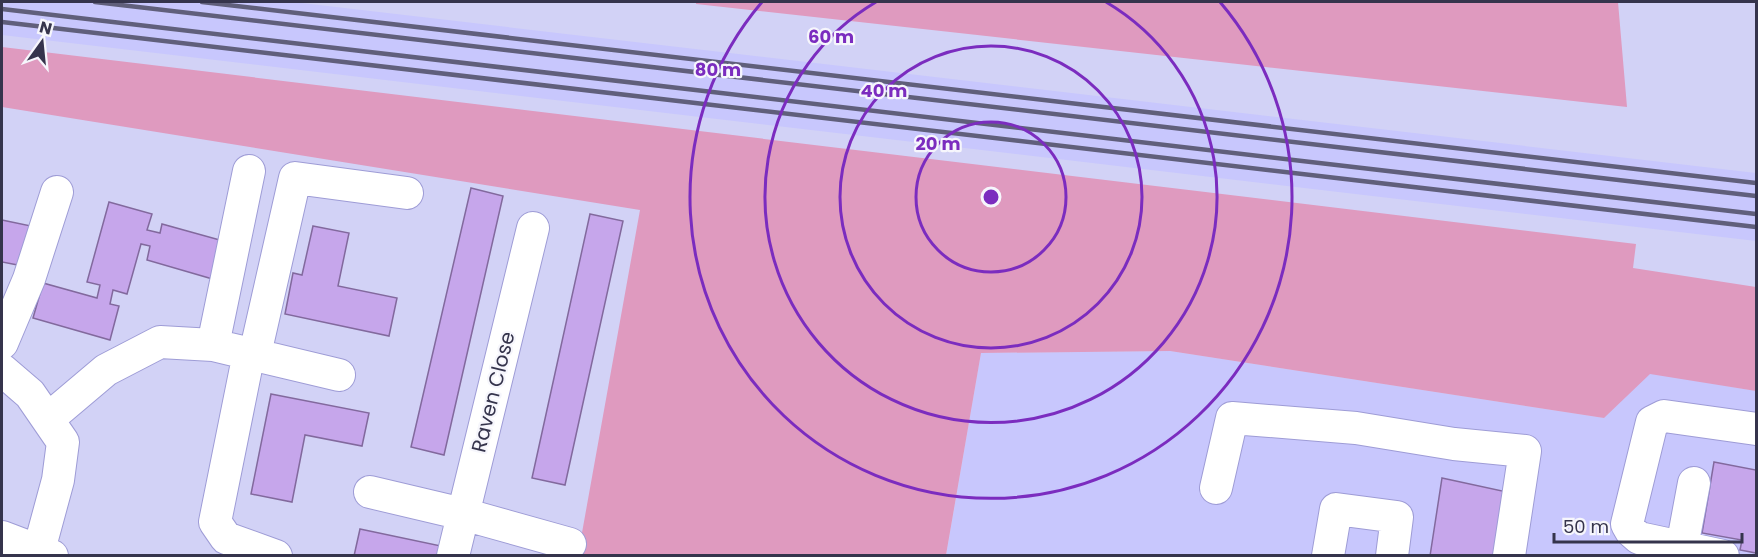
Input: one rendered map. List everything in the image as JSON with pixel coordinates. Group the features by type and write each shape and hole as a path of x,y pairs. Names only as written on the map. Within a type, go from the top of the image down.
{"street":[{"path":"213,345 249,171"},
{"path":"276,555 226,538 215,522 252,354 295,178 407,193"},
{"path":"2,343 29,279 57,192"},
{"name":"Raven Close","path":"453,555 532,228"},
{"path":"48,419 106,370 160,342 213,345 339,375"},
{"path":"2,370 30,394 63,442 46,553 2,537"},
{"path":"1724,555 1639,538 1627,524 1652,422 1664,416 1756,429"},
{"path":"1216,488 1232,418 1356,428 1454,444 1525,451 1509,555"},
{"path":"1682,547 1694,483"},
{"path":"370,492 463,514 570,544"},
{"path":"1328,555 1336,509 1397,517 1392,555"}],"shaded area":[{"path":"2,2 293,2 1756,173 1756,241 2,35"},
{"path":"696,2 1618,2 1627,107 696,4"},
{"path":"2,47 1636,244 1633,268 1756,287 1756,391 1650,374 1604,418 1170,351 981,353 946,555 578,555 640,210 2,107"},
{"path":"1170,351 1604,418 1650,373 1756,391 1756,555 946,556 981,353"}],"building":[{"path":"471,188 503,196 444,455 411,447"},
{"path":"109,202 152,214 147,230 160,233 162,224 227,242 216,280 147,260 150,246 141,244 127,294 113,290 110,304 119,306 110,340 33,318 43,283 97,298 100,285 87,282"},
{"path":"590,214 623,221 565,485 532,478"},
{"path":"2,220 31,226 23,266 2,262"},
{"path":"313,226 349,233 338,286 397,298 389,336 285,314 293,273 302,275"},
{"path":"271,394 369,413 362,446 305,435 292,502 251,494"},
{"path":"1714,462 1756,470 1756,553 1740,550 1742,540 1702,533"},
{"path":"1442,478 1507,492 1495,556 1430,556"},
{"path":"360,529 441,546 439,556 354,556"}],"railway":[{"path":"95,2 1756,196"},
{"path":"202,2 1756,183"},
{"path":"2,9 1756,214"},
{"path":"2,22 1756,227"}]}
